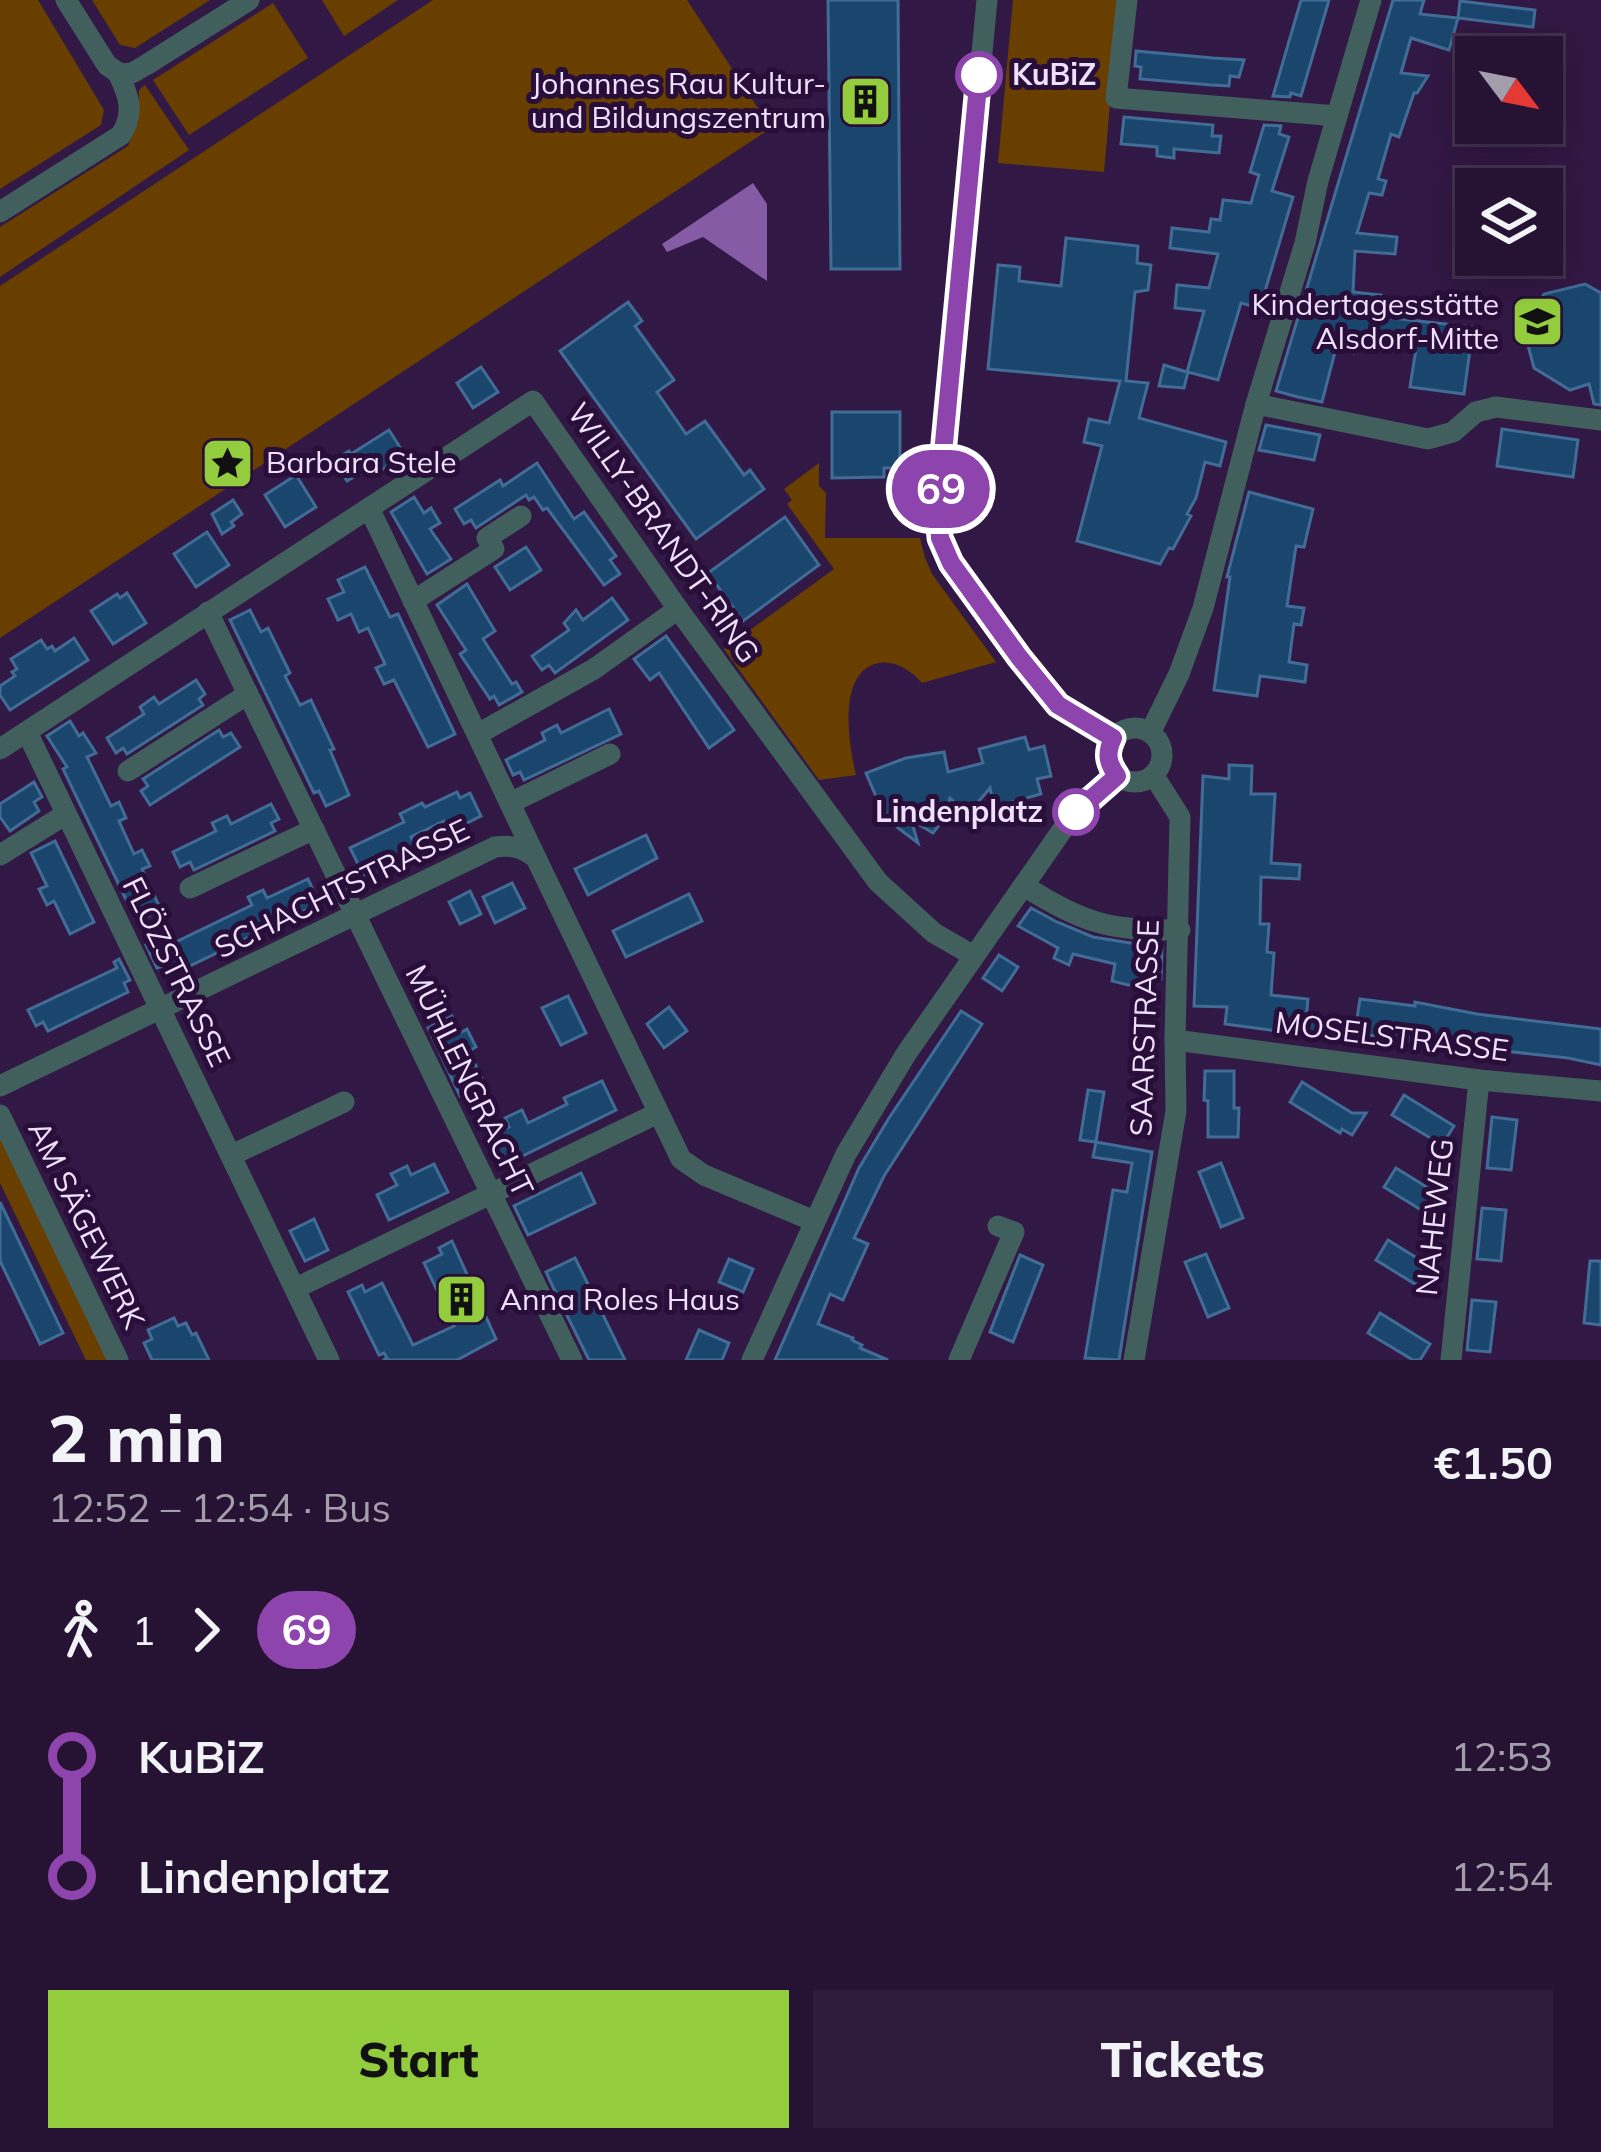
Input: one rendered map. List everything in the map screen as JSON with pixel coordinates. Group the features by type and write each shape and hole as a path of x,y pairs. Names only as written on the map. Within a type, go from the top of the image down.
{"street":[{"path":"0,212 121,135 129,123 131,107 119,74 107,65 66,0"},
{"path":"119,74 132,73 249,0"},
{"path":"986,0 938,506 940,538 968,589 1058,705 1113,738"},
{"path":"1127,0 1116,98 1337,116"},
{"path":"1151,731 1203,608 1371,0"},
{"name":"WILLY-BRANDT-RING","path":"0,749 533,401 878,882 934,933 974,956"},
{"path":"1256,404 1428,439 1453,432 1476,412 1496,407 1601,420"},
{"path":"369,508 681,1159 814,1221"},
{"path":"413,601 494,549 487,538 521,516"},
{"path":"478,734 594,669 678,609"},
{"name":"MÜHLENGRACHT","path":"208,612 572,1360"},
{"path":"128,771 248,694"},
{"path":"1124,729 1151,731 1163,753 1154,776 1129,782 1117,776 1109,764 1113,738 1124,729"},
{"name":"FLÖZSTRASSE","path":"26,732 329,1360"},
{"path":"512,802 610,754"},
{"path":"752,1360 846,1154 906,1054 1081,805 1117,776"},
{"name":"SAARSTRASSE","path":"1134,1360 1176,1111 1180,817 1154,776"},
{"path":"0,855 66,814"},
{"path":"190,888 314,829"},
{"name":"SCHACHTSTRASSE","path":"0,1086 495,848 512,845 536,858"},
{"path":"1024,886 1087,921 1131,931 1180,930"},
{"name":"MOSELSTRASSE","path":"1175,1040 1601,1091"},
{"name":"NAHEWEG","path":"1450,1360 1480,1080"},
{"path":"232,1155 344,1102"},
{"path":"296,1288 658,1113"},
{"name":"AM SÄGEWERK","path":"0,1115 118,1360"},
{"path":"959,1360 1014,1232 998,1226"}],"shaded area":[{"path":"0,0 38,0 104,110 101,125 0,189"},
{"path":"92,0 210,0 135,48 120,45"},
{"path":"322,0 398,0 344,36"},
{"path":"433,0 687,0 771,128 0,638 0,286"},
{"path":"1013,0 1119,0 1104,172 998,163"},
{"path":"273,3 308,58 189,135 153,80"},
{"path":"145,85 189,150 0,277 0,227 128,146 138,122 139,90"},
{"path":"753,183 767,204 767,281 703,237 667,252 662,244"},
{"path":"819,463 819,486 826,493 825,538 920,538 932,574 996,662 922,683 891,663 865,669 856,680 849,711 856,775 819,780 724,649 834,569 787,504 792,500 784,489"},
{"path":"0,1132 110,1360 86,1360 0,1183"}],"building":[{"name":"Johannes Rau Kultur- und Bildungszentrum","path":"828,0 898,0 900,269 831,269"},
{"path":"1301,0 1329,0 1301,96 1273,96"},
{"path":"1393,0 1424,0 1420,14 1458,18 1449,50 1411,38 1401,73 1428,76 1414,93 1399,137 1391,134 1378,179 1386,181 1382,195 1369,193 1357,233 1397,237 1395,254 1355,251 1353,292 1381,295 1383,317 1473,327 1464,394 1410,387 1418,336 1372,332 1368,346 1357,343 1354,353 1336,348 1322,402 1276,391"},
{"path":"1460,1 1535,10 1533,27 1458,18"},
{"path":"1136,51 1244,60 1239,77 1230,76 1229,86 1211,85 1140,79"},
{"path":"1124,117 1213,125 1212,136 1221,136 1219,153 1174,149 1174,158 1157,156 1157,147 1121,144"},
{"path":"1264,125 1281,126 1279,134 1289,137 1272,191 1293,197 1260,308 1241,303 1218,380 1188,372 1184,388 1159,386 1164,365 1187,372 1204,311 1175,308 1177,285 1209,288 1218,254 1170,248 1172,228 1209,232 1211,219 1220,220 1223,200 1251,203 1259,175 1250,172"},
{"path":"1066,238 1138,246 1137,263 1151,265 1148,290 1135,292 1126,381 1148,383 1139,418 1226,442 1220,466 1205,462 1187,514 1191,516 1160,564 1077,541 1102,446 1084,442 1089,419 1109,423 1120,381 988,369 998,265 1020,267 1019,281 1061,286"},
{"path":"1585,284 1601,293 1601,405 1594,404 1589,384 1570,390 1534,368 1524,330 1544,294"},
{"path":"628,302 642,321 635,326 674,380 657,392 686,434 705,421 744,475 750,470 764,489 696,539 560,351"},
{"path":"481,367 498,392 473,408 457,383"},
{"path":"832,412 900,412 900,468 884,468 884,477 832,478"},
{"path":"1266,425 1320,435 1314,460 1259,450"},
{"path":"1502,429 1578,440 1573,477 1497,466"},
{"path":"389,430 405,455 380,471 376,464 347,481 334,460"},
{"path":"537,463 574,519 584,512 616,556 610,560 620,574 604,585 534,497 529,500 526,495 476,528 471,520 464,524 455,509"},
{"path":"296,475 316,507 285,527 265,495"},
{"path":"1249,492 1313,509 1304,547 1296,546 1287,606 1304,608 1301,625 1294,624 1289,662 1307,665 1305,682 1260,676 1257,696 1214,690 1227,577"},
{"path":"414,497 424,513 431,508 440,523 430,529 451,559 427,574 391,512"},
{"path":"233,500 242,514 222,534 212,514"},
{"path":"785,517 819,565 743,621 708,573"},
{"path":"207,532 229,565 196,587 174,554"},
{"path":"526,547 541,570 510,590 495,567"},
{"path":"365,567 390,617 398,614 455,734 428,747 394,680 384,684 376,668 385,664 368,628 359,632 351,614 338,620 328,599 344,592 338,580"},
{"path":"467,584 495,631 483,639 522,692 499,705 460,654 466,650 437,605"},
{"path":"127,593 146,623 113,644 91,611"},
{"path":"612,598 628,620 555,673 549,665 542,670 532,656 569,630 564,623 576,610 583,620"},
{"path":"250,610 261,632 268,628 300,705 311,700 334,749 330,750 349,795 326,806 319,791 314,793 230,620"},
{"path":"666,636 734,730 709,748 659,673 650,680 634,659"},
{"path":"74,638 88,660 10,710 0,686 15,676 11,659 41,640 55,651"},
{"path":"196,680 205,694 199,699 203,705 127,754 123,748 116,753 107,738 144,714 140,707 154,697 159,704"},
{"path":"609,709 621,734 524,780 520,772 513,775 506,760 545,740 542,733 557,725 561,733"},
{"path":"70,721 96,753 87,757 111,806 119,802 126,818 119,821 134,854 142,850 150,866 142,869 161,910 146,917 142,910 133,914 63,769 67,767 47,736"},
{"path":"219,730 223,737 231,733 240,747 150,805 141,791 148,786 143,779"},
{"path":"1025,737 1029,750 1044,746 1051,776 1037,779 1041,794 994,807 990,788 968,814 950,798 933,833 911,820 918,843 881,808 866,773 906,758 944,752 948,772 983,763 979,749"},
{"path":"1229,765 1252,766 1251,794 1275,794 1271,863 1300,865 1299,879 1261,877 1260,924 1269,924 1267,952 1274,953 1271,995 1308,999 1306,1019 1356,1025 1360,999 1415,1006 1415,1002 1601,1029 1601,1065 1410,1037 1410,1041 1355,1033 1354,1041 1225,1024 1227,1007 1194,1006 1203,776 1229,779"},
{"path":"34,782 42,797 34,802 39,811 10,831 0,817 0,804"},
{"path":"457,792 460,798 470,793 481,816 449,832 444,821 411,837 418,852 365,878 350,848 404,822 400,814"},
{"path":"271,804 279,819 271,823 275,831 194,870 190,862 180,867 173,852 216,831 212,823 227,816 231,824"},
{"path":"646,835 657,858 588,895 575,869"},
{"path":"55,841 94,922 70,934 54,901 47,905 39,889 47,886 31,853"},
{"path":"308,879 315,894 307,897 312,907 167,977 162,966 157,968 146,945 151,943 155,952 252,905 248,897 263,890 267,898"},
{"path":"512,883 525,908 495,923 483,897"},
{"path":"470,891 481,914 460,924 449,902"},
{"path":"689,894 702,921 626,957 613,931"},
{"path":"1031,908 1093,937 1162,948 1161,979 1145,978 1145,984 1128,985 1112,981 1115,964 1073,954 1069,965 1054,958 1058,948 1018,926"},
{"path":"999,955 1018,967 1002,991 983,978"},
{"path":"119,959 130,980 124,983 128,992 48,1031 43,1022 36,1026 28,1010 117,968 114,962"},
{"path":"568,996 586,1033 561,1045 542,1008"},
{"path":"669,1007 687,1031 664,1048 647,1024"},
{"path":"961,1011 982,1024 884,1176 854,1238 868,1244 843,1300 830,1294 818,1324 888,1360 775,1360 859,1168"},
{"path":"452,1016 460,1033 467,1029 476,1047 469,1051 489,1094 475,1101 470,1091 460,1096 428,1028"},
{"path":"1205,1071 1234,1071 1238,1137 1208,1137"},
{"path":"602,1081 616,1110 502,1166 488,1137 509,1127 505,1118 522,1110 528,1123 567,1104 564,1098"},
{"path":"1302,1082 1352,1113 1366,1113 1352,1135 1342,1129 1340,1133 1290,1102"},
{"path":"1088,1090 1104,1092 1096,1142 1080,1140"},
{"path":"1404,1095 1454,1126 1442,1145 1392,1115"},
{"path":"1492,1117 1517,1120 1511,1170 1487,1168"},
{"path":"1096,1142 1152,1152 1119,1360 1085,1358 1113,1190 1127,1192 1132,1163 1093,1157"},
{"path":"1221,1163 1243,1218 1221,1227 1199,1172"},
{"path":"434,1164 448,1192 389,1220 377,1195 397,1185 391,1174 407,1166 411,1175"},
{"path":"1396,1168 1446,1199 1434,1218 1384,1187"},
{"path":"581,1173 595,1203 528,1235 514,1206"},
{"path":"0,1202 63,1333 40,1344 0,1261"},
{"path":"1482,1208 1506,1210 1501,1261 1477,1259"},
{"path":"314,1219 328,1250 305,1261 290,1231"},
{"path":"1388,1240 1438,1271 1426,1291 1376,1260"},
{"name":"Anna Roles Haus","path":"452,1241 496,1339 457,1360 383,1360 387,1358 384,1353 379,1355 348,1292 362,1285 365,1292 382,1283 413,1345 454,1326 424,1263 442,1254 439,1248"},
{"path":"1206,1254 1229,1308 1208,1317 1185,1262"},
{"path":"1020,1255 1043,1265 1013,1342 990,1332"},
{"path":"575,1258 625,1360 589,1360 553,1287 546,1272"},
{"path":"729,1259 753,1269 743,1292 719,1282"},
{"path":"1590,1261 1601,1261 1601,1325 1584,1323"},
{"path":"1472,1300 1496,1302 1490,1352 1467,1350"},
{"path":"1380,1313 1430,1344 1420,1360 1368,1333"},
{"path":"174,1318 178,1326 186,1323 192,1335 196,1333 209,1360 152,1360 144,1343 152,1339 148,1330"},
{"path":"699,1330 729,1343 722,1360 686,1360"}],"bus line":[{"name":"69","path":"979,75 938,506 940,538 968,589 1058,705 1113,738 1109,764 1117,776 1076,812"}],"place":[{"name":"KuBiZ","path":"979,75"},
{"name":"Johannes Rau Kultur- und Bildungszentrum","path":"865,101"},
{"name":"Kindertagesstätte Alsdorf-Mitte","path":"1538,322"},
{"name":"Barbara Stele","path":"227,463"},
{"name":"Lindenplatz","path":"1076,812"},
{"name":"Anna Roles Haus","path":"461,1300"}]}
